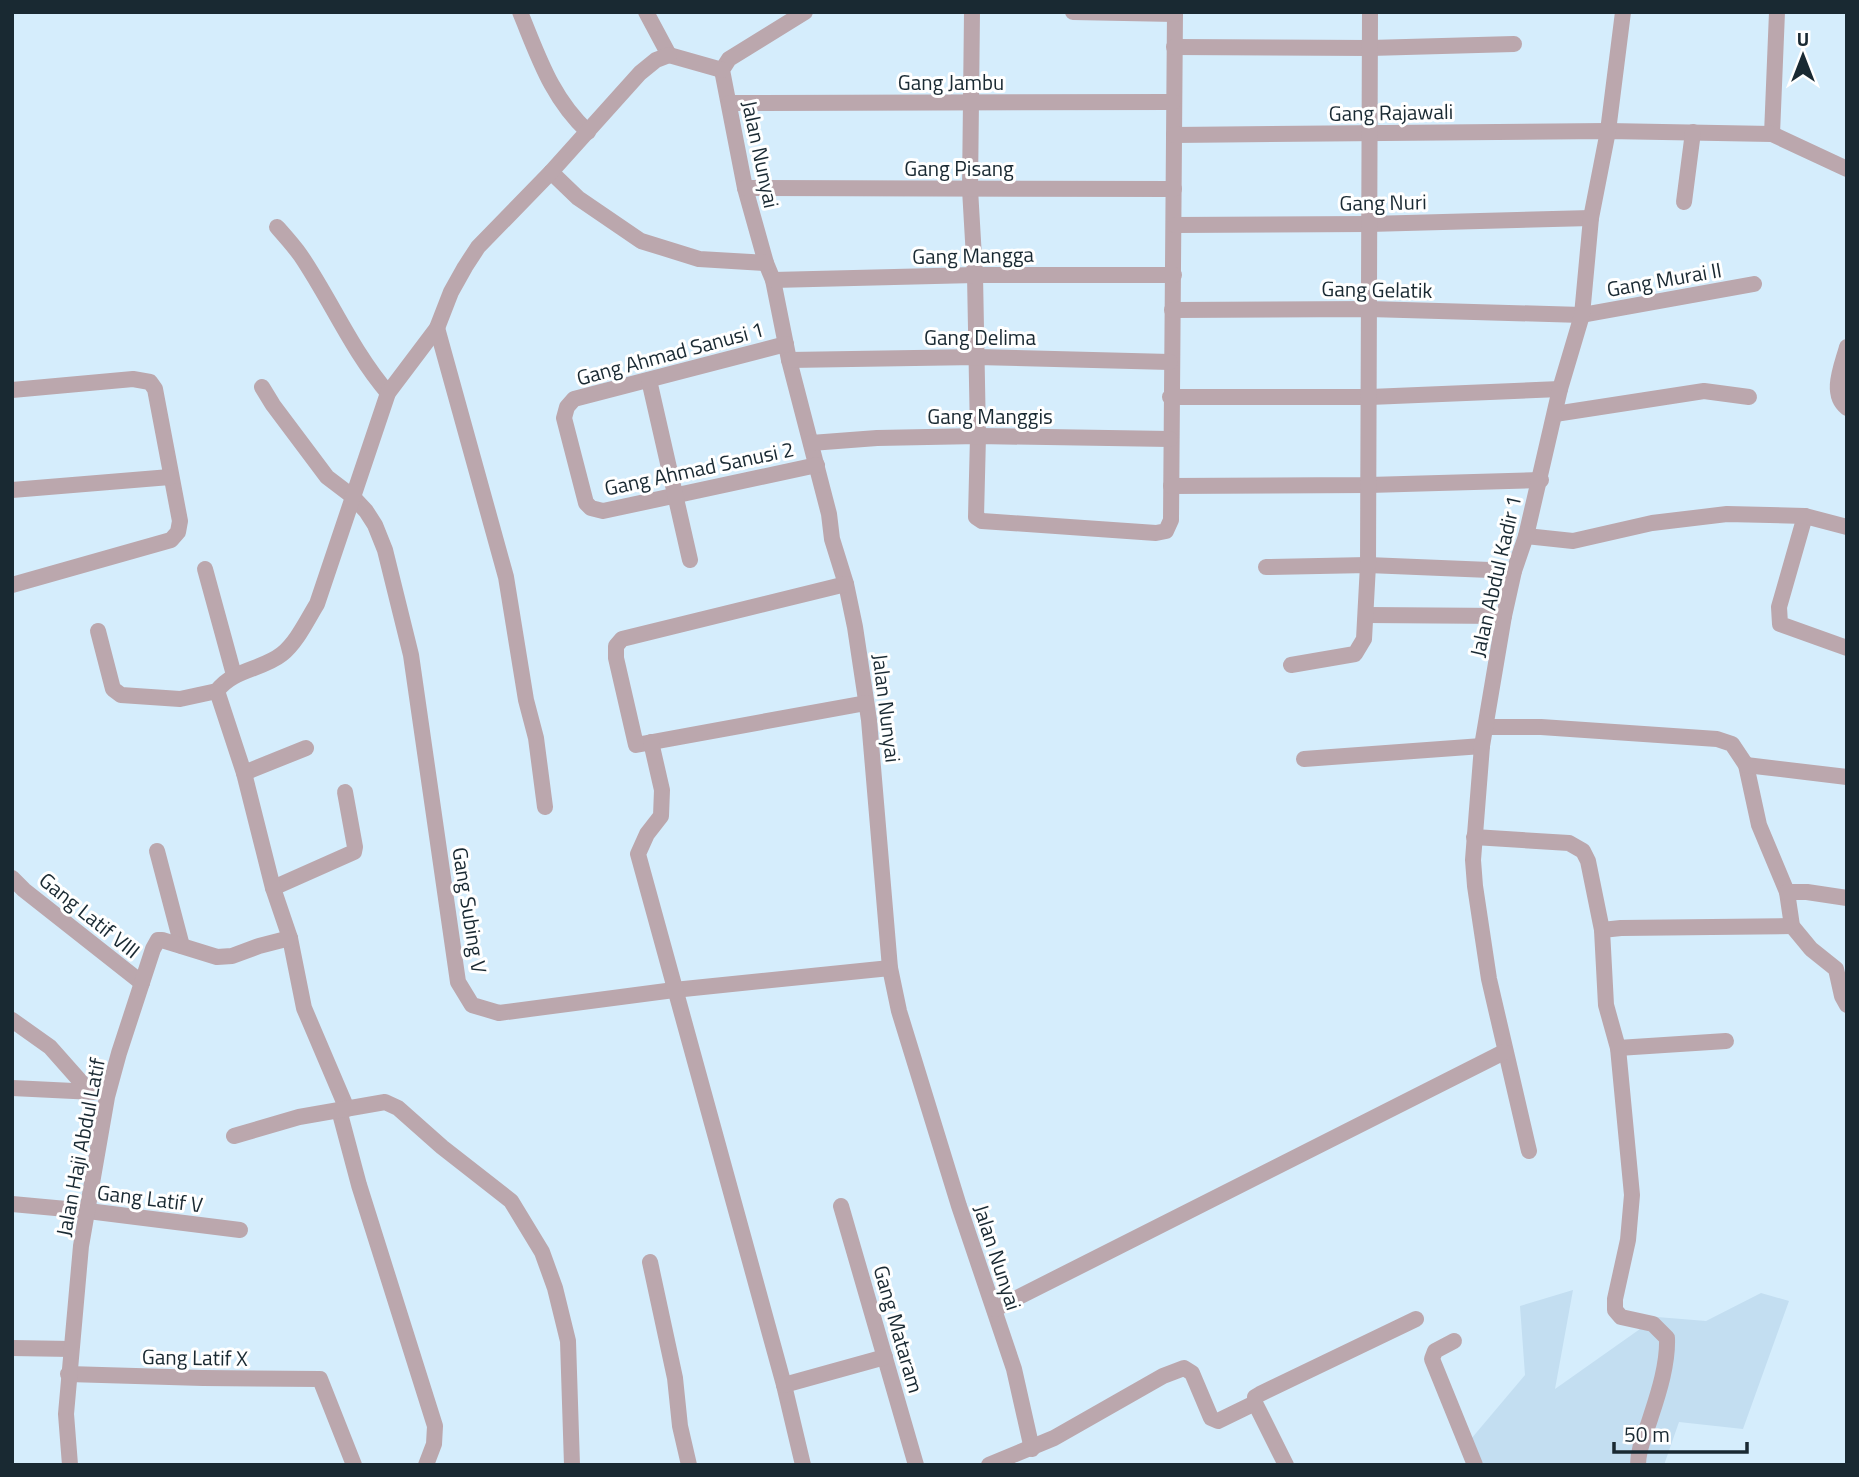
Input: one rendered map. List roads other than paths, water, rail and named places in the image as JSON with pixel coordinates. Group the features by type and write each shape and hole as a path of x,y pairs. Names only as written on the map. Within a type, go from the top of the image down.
{"street":[{"path":"520,12 548,82 569,115 588,132"},
{"path":"646,12 669,55"},
{"path":"97,631 113,690 121,695 180,699 217,691 234,675 283,653 303,628 317,604 388,393 437,328 451,292 478,247 551,172 647,66 669,55 722,70 729,59 805,12"},
{"path":"972,12 970,189 977,357 975,510 978,520 1163,533 1170,526 1171,486 1175,13 1073,12"},
{"path":"1291,664 1355,654 1364,639 1367,615 1370,12"},
{"name":"Jalan Abdul Kadir 1","path":"1529,1151 1489,979 1475,886 1474,837 1482,746 1504,616 1514,571 1541,480 1560,389 1582,315 1591,218 1608,131 1623,12"},
{"path":"1777,12 1772,134 1847,169"},
{"path":"1174,47 1370,48 1514,44"},
{"name":"Jalan Nunyai","path":"722,70 745,188 766,263 774,279 788,352 829,514 832,539 846,584 866,703 890,968 899,1011 959,1206 1014,1369 1032,1449"},
{"name":"Gang Jambu","path":"729,103 1173,102"},
{"name":"Gang Rajawali","path":"1174,135 1608,131 1772,134"},
{"path":"1684,202 1693,132"},
{"path":"551,172 578,198 640,241 699,259 766,263"},
{"name":"Gang Pisang","path":"745,188 1174,189"},
{"name":"Gang Nuri","path":"1175,225 1369,224 1591,218"},
{"path":"277,227 301,256 341,322 355,351 388,393"},
{"name":"Gang Mangga","path":"774,279 1174,275"},
{"name":"Gang Murai II","path":"1582,315 1754,284"},
{"name":"Gang Gelatik","path":"1172,310 1369,309 1582,315"},
{"path":"437,328 506,577 526,700 536,738 545,807"},
{"path":"1847,346 1837,394 1840,403 1847,408"},
{"name":"Gang Delima","path":"788,352 1170,362"},
{"name":"Gang Ahmad Sanusi 1","path":"591,508 586,503 564,418 567,407 574,400 649,380 788,352"},
{"path":"12,390 133,379 150,382 155,389 180,522 178,532 170,540 12,585"},
{"path":"649,380 690,560"},
{"name":"Gang Subing V","path":"262,387 327,477 352,496 371,519 385,550 411,656 458,982 472,1005 499,1013 674,990 890,968"},
{"path":"1170,397 1370,397 1560,389"},
{"path":"1555,414 1704,391 1749,397"},
{"name":"Gang Manggis","path":"811,443 877,438 978,436 1170,439"},
{"name":"Gang Ahmad Sanusi 2","path":"591,508 603,511 817,465"},
{"path":"12,490 170,477"},
{"path":"1171,486 1369,485 1541,480"},
{"path":"1526,536 1573,541 1652,523 1763,514 1805,516 1847,527"},
{"path":"1805,516 1779,607 1780,624 1847,648"},
{"path":"1266,567 1368,565 1514,571"},
{"path":"205,569 234,675"},
{"path":"846,584 622,639 616,646 616,657 636,745 866,703"},
{"path":"1367,615 1504,616"},
{"path":"217,691 244,773 273,888 290,938 304,1008 343,1110 359,1185 435,1426 435,1444 426,1465"},
{"path":"1486,727 1541,727 1723,740 1738,749 1746,765 1759,825 1787,892 1792,926 1811,949 1836,969 1842,996 1847,1005"},
{"path":"651,742 662,790 661,816 647,834 638,854 784,1385 803,1465"},
{"path":"1304,759 1482,746"},
{"path":"244,773 306,748"},
{"path":"1746,765 1847,778"},
{"path":"273,888 354,852 345,792"},
{"path":"1474,837 1569,843 1576,846 1588,861 1601,930 1606,1005 1618,1048 1632,1195 1629,1240 1615,1299 1615,1310 1621,1317 1653,1324 1668,1338 1668,1351 1638,1453 1638,1465"},
{"path":"157,851 182,946"},
{"name":"Gang Latif VIII","path":"12,877 24,890 142,983"},
{"path":"1787,892 1847,898"},
{"path":"1601,930 1792,926"},
{"name":"Jalan Haji Abdul Latif","path":"70,1465 66,1414 68,1374 81,1246 107,1097 158,940 208,955 225,957 290,938"},
{"path":"12,1020 50,1047 89,1091"},
{"path":"1618,1048 1726,1041"},
{"path":"995,1309 1504,1052"},
{"path":"12,1088 89,1091 107,1097"},
{"path":"234,1136 299,1117 380,1102 391,1103 511,1201 542,1252 568,1341 572,1465"},
{"name":"Gang Latif V","path":"12,1204 240,1230"},
{"name":"Gang Mataram","path":"841,1206 916,1465"},
{"path":"650,1262 675,1378 680,1426 689,1465"},
{"path":"1286,1465 1255,1403 1255,1397 1416,1319"},
{"path":"1454,1341 1435,1351 1432,1359 1475,1465"},
{"path":"12,1348 71,1349"},
{"path":"784,1385 885,1357"},
{"path":"989,1465 1032,1449 1163,1376 1184,1368 1190,1370 1213,1420 1218,1421 1255,1403"},
{"name":"Gang Latif X","path":"68,1374 320,1379 354,1465"}]}
